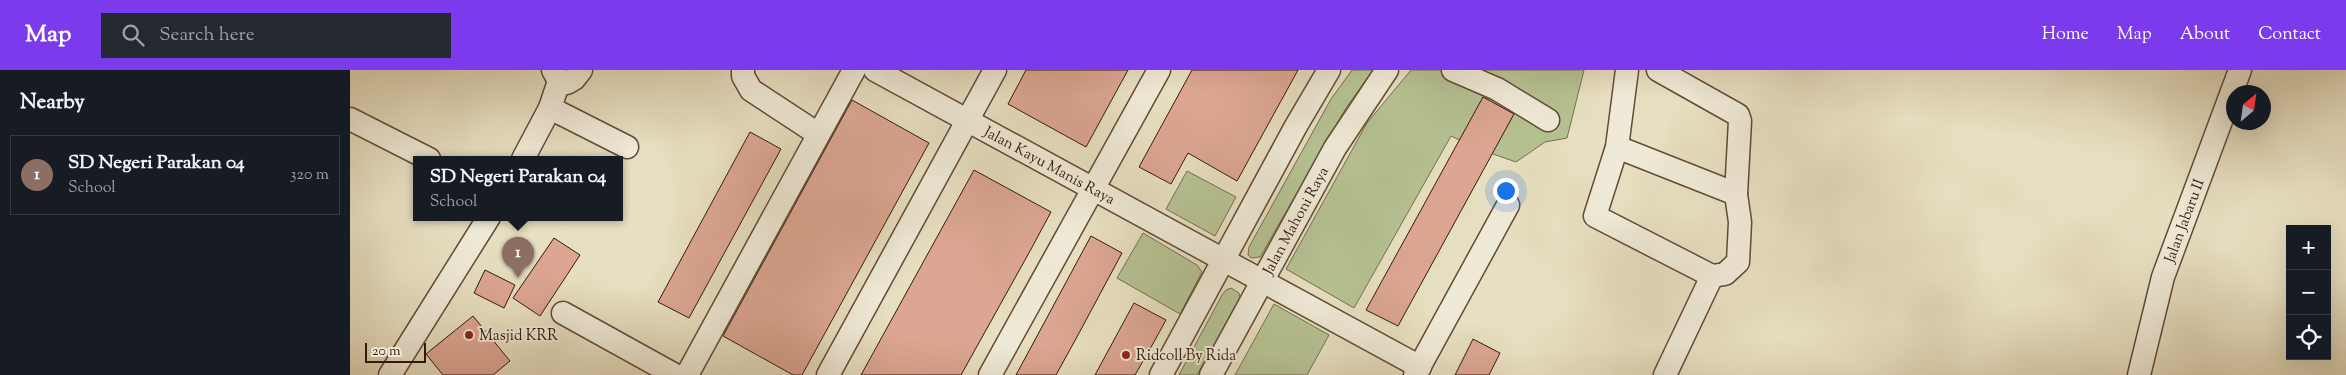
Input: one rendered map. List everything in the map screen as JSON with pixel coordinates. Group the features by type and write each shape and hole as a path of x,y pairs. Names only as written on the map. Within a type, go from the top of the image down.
{"street":[{"path":"524,156 550,108 556,75 567,83 574,79 581,70"},
{"path":"743,70 743,76 751,90 818,134"},
{"path":"688,375 854,70"},
{"name":"Jalan Kayu Manis Raya","path":"875,70 1223,260 1418,371"},
{"path":"828,375 995,70"},
{"path":"990,375 1158,70"},
{"path":"1161,375 1296,126 1329,70"},
{"name":"Jalan Mahoni Raya","path":"1211,375 1335,148 1387,70"},
{"path":"1453,70 1497,89 1548,120"},
{"path":"1627,70 1617,147 1595,216 1712,276 1725,274 1738,262 1740,222 1736,194 1740,121 1738,115 1658,70"},
{"name":"Jalan Jabaru II","path":"2139,375 2163,277 2240,70"},
{"path":"550,108 627,148"},
{"path":"350,119 423,156"},
{"path":"1617,147 1736,194"},
{"path":"1418,371 1508,206"},
{"path":"390,375 486,221"},
{"path":"1665,375 1712,276"},
{"path":"563,313 675,375"}],"green space":[{"path":"1352,70 1373,70 1346,108 1260,257 1251,258 1248,255 1249,247 1331,99"},
{"path":"1411,70 1584,70 1567,138 1545,142 1516,162 1479,149 1451,136 1354,308 1286,269 1367,123"},
{"path":"1187,171 1236,197 1215,236 1166,209"},
{"path":"1143,233 1197,265 1202,272 1180,314 1117,278"},
{"path":"1231,288 1239,293 1240,298 1197,375 1179,375 1222,295"},
{"path":"1274,304 1329,335 1307,375 1235,375"}],"building":[{"path":"1026,70 1128,70 1086,147 1008,104"},
{"path":"1192,70 1298,70 1237,181 1188,153 1171,184 1139,167"},
{"path":"1483,97 1514,114 1398,326 1366,310"},
{"path":"852,100 929,143 802,375 793,375 723,336"},
{"path":"750,132 781,149 689,318 658,302"},
{"path":"974,170 1051,212 1030,251 961,375 861,375"},
{"path":"1091,236 1122,253 1078,335 1056,375 1016,375"},
{"path":"554,238 580,255 540,316 513,298"},
{"path":"485,270 515,285 504,308 474,293"},
{"path":"1134,303 1166,320 1135,375 1095,375"},
{"name":"Masjid KRR","path":"473,316 510,361 493,375 443,375 426,354"},
{"path":"1473,339 1500,353 1489,375 1455,375"}],"place":[{"name":"SD Negeri Parakan 04","path":"518,278"},
{"name":"Masjid KRR","path":"469,335"},
{"name":"Ridcoll By Rida","path":"1126,355"}]}
